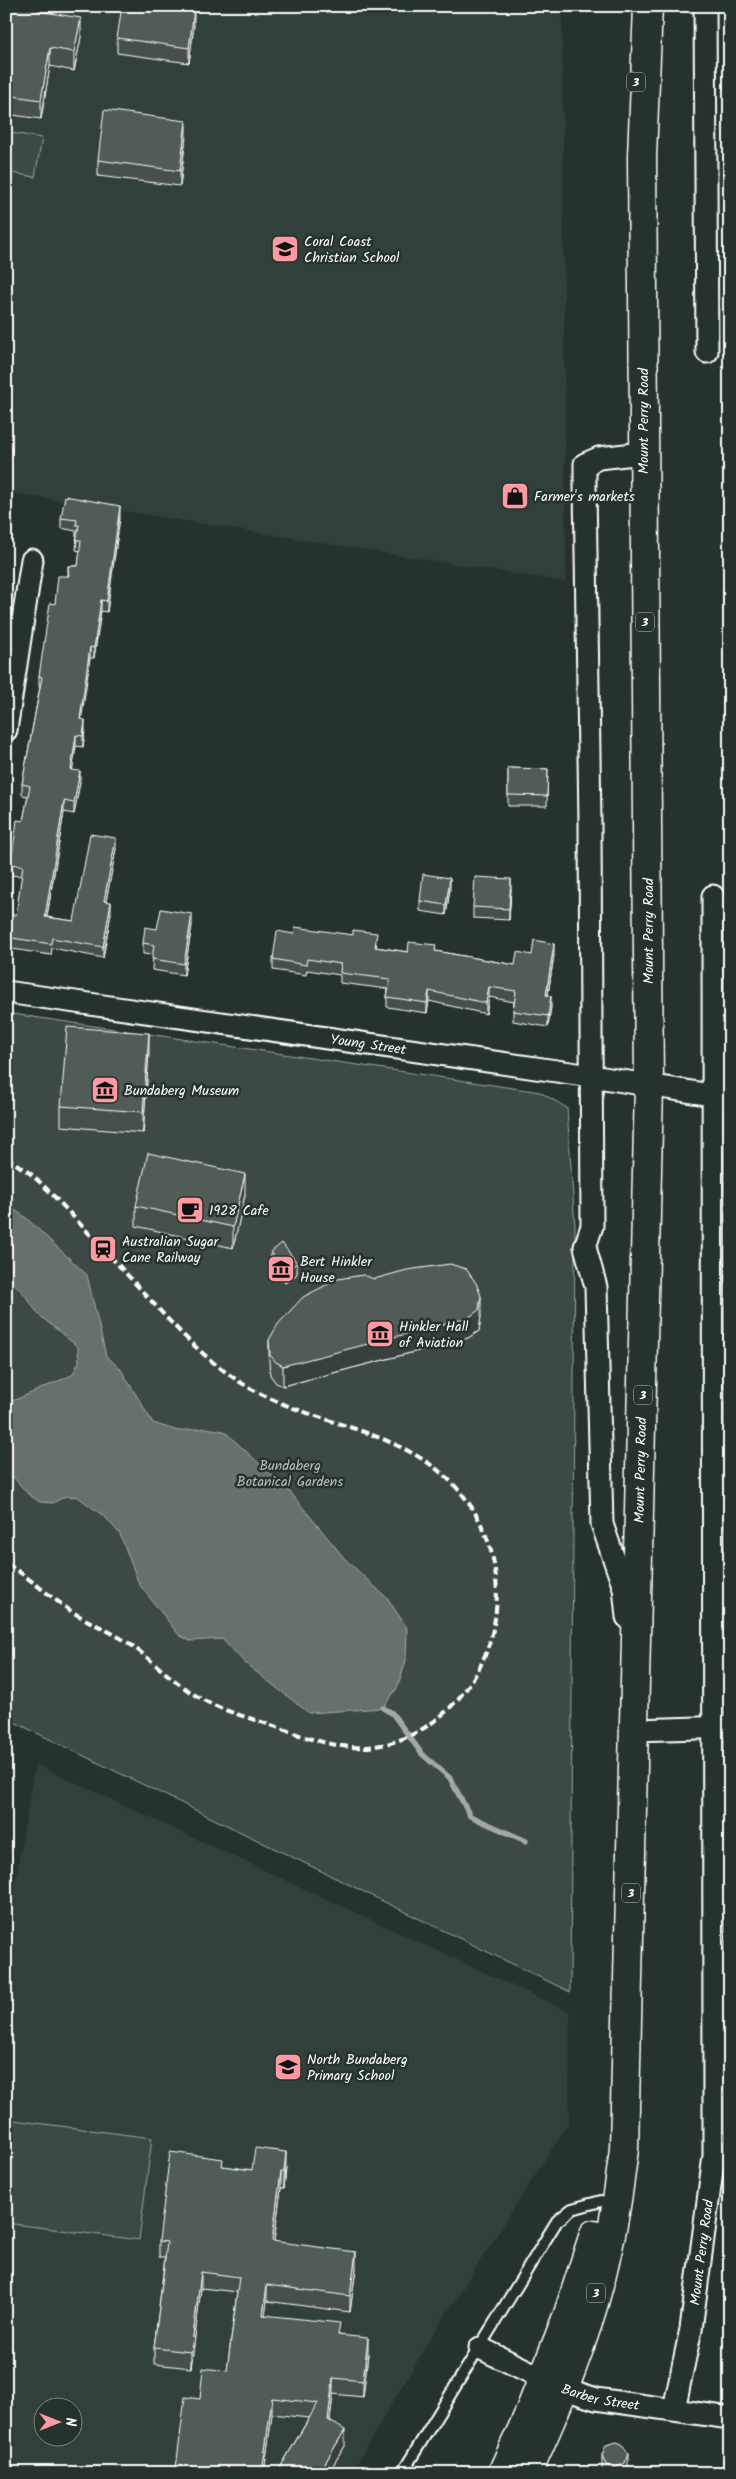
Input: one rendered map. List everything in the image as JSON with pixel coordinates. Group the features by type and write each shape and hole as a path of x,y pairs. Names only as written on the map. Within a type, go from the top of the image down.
{"main road":[{"name":"3","path":"630,6 642,157"},
{"name":"3","path":"642,157 648,6"},
{"name":"Mount Perry Road","path":"502,2473 528,2416 553,2384 590,2318 604,2266 624,2149 649,1086 642,157"},
{"name":"Mount Perry Road","path":"527,2473 592,2244 626,2082"}],"street":[{"path":"705,6 707,352"},
{"name":"Mount Perry Road","path":"635,1717 624,1588 602,1524 596,1287 585,1247 592,1226 585,464 599,458 643,453"},
{"path":"6,730 34,554"},
{"name":"Mount Perry Road","path":"674,2409 691,2329 714,2156 721,1727 722,1097 712,896"},
{"name":"Young Street","path":"6,992 591,1076 722,1097"},
{"path":"635,1717 721,1727"},
{"name":"Barber Street","path":"480,2348 553,2384 596,2398 730,2418"}],"lane":[{"path":"402,2473 558,2222 572,2209 601,2202"}],"shaded area":[{"name":"Coral Coast Christian School","path":"6,6 562,6 566,582 6,492"},
{"path":"6,1204 25,1217 87,1275 106,1356 120,1368 153,1423 178,1431 206,1428 224,1431 290,1492 345,1559 388,1599 407,1628 406,1661 397,1688 383,1708 309,1713 246,1664 222,1639 190,1641 179,1635 139,1584 120,1534 105,1517 78,1497 66,1496 53,1503 40,1502 28,1494 6,1469 6,1404 72,1375 79,1362 78,1347 39,1315 24,1294 6,1275"},
{"name":"North Bundaberg Primary School","path":"35,1764 570,2012 569,2122 429,2341 351,2473 6,2473 6,1936"}],"green space":[{"path":"6,132 42,138 35,177 6,172"},
{"name":"Bundaberg Botanical Gardens","path":"6,1013 540,1092 567,1108 575,1227 570,1992 6,1718"},
{"path":"6,2119 152,2138 139,2240 6,2223"}],"building":[{"path":"6,6 39,6 38,11 81,18 74,52 50,48 41,100 6,95"},
{"path":"122,6 168,6 194,10 189,48 117,38"},
{"path":"104,110 186,121 180,171 98,160"},
{"path":"65,496 120,506 107,601 101,600 94,648 90,647 80,719 85,720 83,736 76,735 71,770 80,771 74,803 64,801 45,917 74,921 90,834 116,838 104,901 111,902 103,947 52,938 51,944 6,937 9,914 16,915 23,866 11,864 17,820 23,821 30,786 22,784 42,677 39,676 50,603 55,604 58,576 69,576 68,566 78,566 81,540 76,540 79,525 76,525 77,520 61,518"},
{"path":"508,768 548,769 547,796 508,795"},
{"path":"423,874 450,878 446,905 420,901"},
{"path":"475,877 511,879 509,909 473,907"},
{"path":"161,909 192,914 184,964 152,959 154,945 143,943 145,927 157,929"},
{"path":"295,927 353,935 353,930 377,933 375,947 408,952 409,942 436,945 435,951 515,965 517,952 532,955 534,940 554,944 546,995 551,996 548,1016 513,1011 516,991 489,987 486,1003 429,991 427,1003 387,997 390,979 340,973 341,964 307,959 306,965 273,959 277,931 294,934"},
{"name":"Bundaberg Museum","path":"67,1027 149,1033 143,1112 61,1106"},
{"name":"1928 Cafe","path":"148,1153 245,1174 233,1227 136,1206"},
{"path":"282,1243 297,1263 285,1272 271,1252"},
{"name":"Hinkler Hall of Aviation","path":"450,1264 466,1269 476,1283 481,1296 479,1310 468,1318 283,1366 270,1355 269,1340 278,1324 303,1297 338,1279 363,1275 374,1279 407,1270"},
{"path":"255,2148 286,2152 284,2172 281,2172 272,2241 356,2252 350,2296 267,2285 263,2315 340,2323 338,2335 368,2338 363,2381 333,2378 328,2420 345,2430 319,2473 277,2473 318,2403 272,2398 262,2473 187,2473 187,2469 176,2468 185,2397 200,2399 203,2368 227,2371 239,2277 201,2272 191,2352 154,2348 167,2242 159,2241 170,2152 223,2159 222,2166 252,2170"},
{"path":"617,2442 622,2444 628,2453 625,2463 616,2468 606,2465 602,2455 606,2445"}],"waterway":[{"path":"383,1708 392,1713 422,1754 450,1778 470,1816 526,1841"}],"railway":[{"path":"6,1157 31,1174 44,1186 177,1328 224,1371 265,1396 384,1440 413,1453 439,1471 462,1494 474,1511 483,1529 495,1569 497,1589 496,1610 493,1630 478,1670 466,1689 451,1706 416,1733 374,1746 351,1747 311,1739 208,1703 183,1687 142,1653 110,1632 68,1609 6,1563"}],"place":[{"name":"Coral Coast Christian School","path":"285,249"},
{"name":"Farmer's markets","path":"515,496"},
{"name":"Bundaberg Museum","path":"105,1090"},
{"name":"1928 Cafe","path":"190,1210"},
{"name":"Australian Sugar Cane Railway","path":"103,1249"},
{"name":"Bert Hinkler House","path":"281,1269"},
{"name":"Hinkler Hall of Aviation","path":"380,1334"},
{"name":"North Bundaberg Primary School","path":"288,2067"}]}
